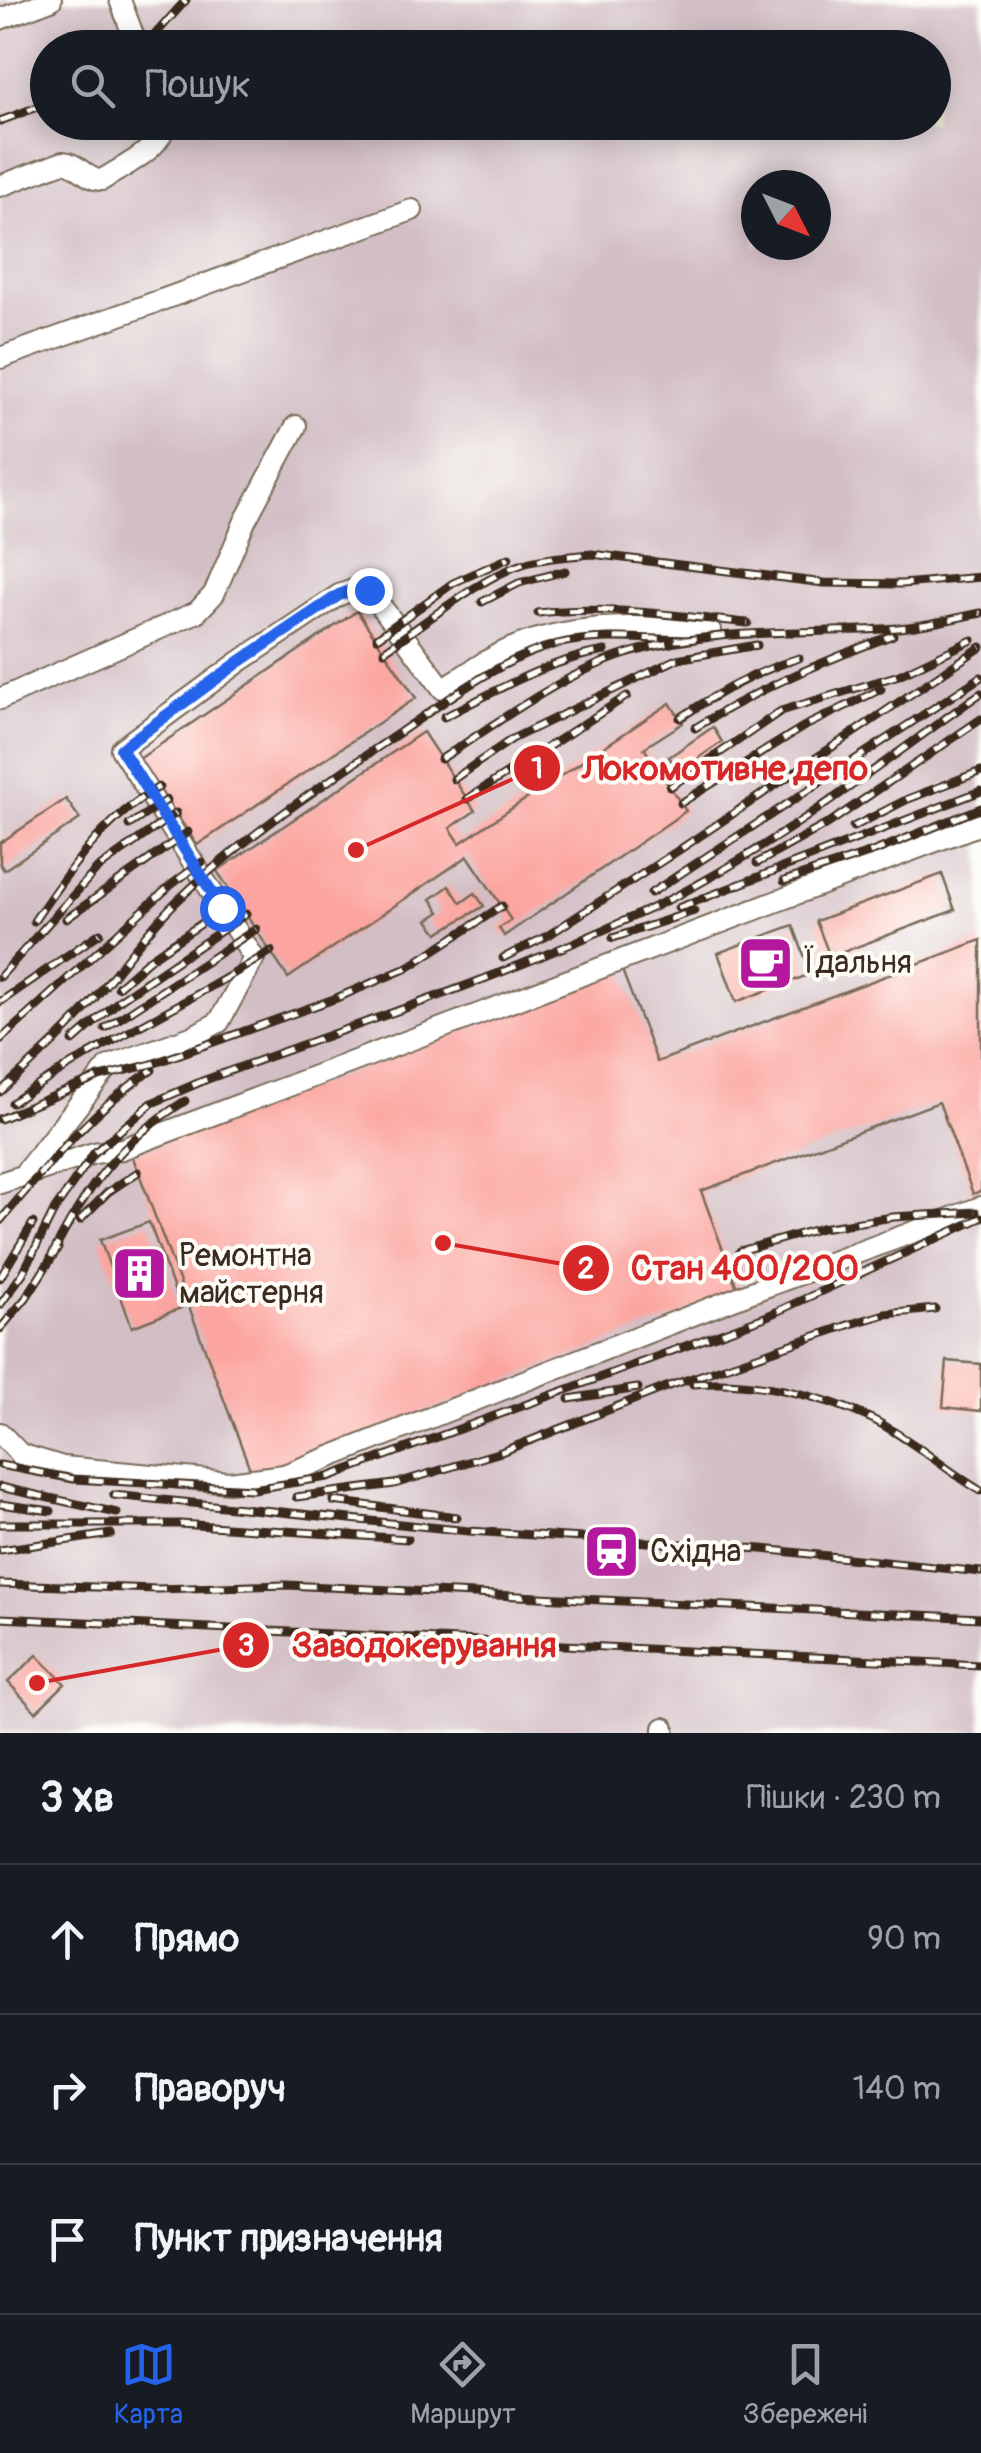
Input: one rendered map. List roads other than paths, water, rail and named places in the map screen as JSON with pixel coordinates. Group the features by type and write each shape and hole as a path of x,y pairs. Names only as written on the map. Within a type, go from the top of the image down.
{"lane":[{"path":"0,19 51,0"},
{"path":"120,0 131,30"},
{"path":"0,186 64,162 102,180 158,140"},
{"path":"0,358 412,210"},
{"path":"0,700 197,612 214,594 245,521 296,426"},
{"path":"24,1174 109,1066 191,1038 219,1022 254,958 121,749 239,662 339,595 356,589 369,590 442,688 517,646 558,634 607,626 710,630"},
{"path":"0,1183 94,1153 122,1149 981,824"},
{"path":"0,1432 20,1454 63,1467 229,1482 284,1475 754,1291 981,1207"}],"railway":[{"path":"159,30 186,0"},
{"path":"0,121 30,110"},
{"path":"384,651 494,577 530,562 553,558 592,554 824,583 902,584 981,577"},
{"path":"377,638 453,583 509,558"},
{"path":"482,602 519,583 565,571"},
{"path":"538,613 617,611 748,623"},
{"path":"441,759 554,687 626,654 727,635 898,628 981,613"},
{"path":"695,728 792,676 893,635"},
{"path":"0,1092 72,1023 151,929 201,879 283,813 455,694 515,660 557,644 605,638 686,640"},
{"path":"670,787 781,711 899,675 972,640"},
{"path":"454,779 512,739 677,659 757,645"},
{"path":"503,958 547,936 981,647"},
{"path":"444,717 543,669 605,651"},
{"path":"680,718 737,684 799,658"},
{"path":"651,893 981,677"},
{"path":"681,803 803,727 881,689"},
{"path":"0,1305 23,1273 55,1209 94,1153 152,1103 490,976 658,905 783,833 981,693"},
{"path":"467,799 627,696"},
{"path":"757,863 829,823 981,719"},
{"path":"853,827 908,799 981,771"},
{"path":"34,921 105,830 159,787"},
{"path":"678,908 981,791"},
{"path":"129,825 167,800"},
{"path":"784,881 875,851 981,808"},
{"path":"0,977 97,869 176,813"},
{"path":"66,919 188,832"},
{"path":"0,1040 171,885 202,862"},
{"path":"118,987 151,958 236,900"},
{"path":"0,1119 99,1077 152,1064 334,999 407,968 502,906"},
{"path":"613,938 694,911"},
{"path":"73,1041 121,999 246,914"},
{"path":"105,1028 256,929"},
{"path":"0,1002 100,933"},
{"path":"12,1103 75,1062 271,951"},
{"path":"0,1221 89,1121 152,1070"},
{"path":"51,1257 106,1169 141,1133 185,1101"},
{"path":"80,1220 108,1192 138,1172"},
{"path":"740,1251 821,1228 893,1217 976,1212"},
{"path":"0,1465 74,1479 253,1489 328,1477 765,1317 981,1218"},
{"path":"0,1278 33,1223"},
{"path":"0,1329 26,1298 58,1248"},
{"path":"296,1497 394,1484 501,1452 669,1386 851,1324 885,1314 935,1309"},
{"path":"693,1384 761,1386 851,1410 900,1435 981,1491"},
{"path":"569,1399 638,1388"},
{"path":"0,1487 117,1513"},
{"path":"113,1495 469,1531 762,1549 981,1572"},
{"path":"333,1501 457,1517"},
{"path":"0,1504 51,1511"},
{"path":"0,1524 180,1524 408,1539"},
{"path":"0,1550 111,1534"},
{"path":"0,1584 158,1589 286,1585 981,1618"},
{"path":"0,1618 981,1665"}],"place":[{"name":"Локомотивне депо","path":"356,850"},
{"name":"Їдальня","path":"765,963"},
{"name":"Стан 400/200","path":"443,1243"},
{"name":"Ремонтна майстерня","path":"140,1274"},
{"name":"Східна","path":"611,1552"},
{"name":"Заводокерування","path":"37,1683"}]}
